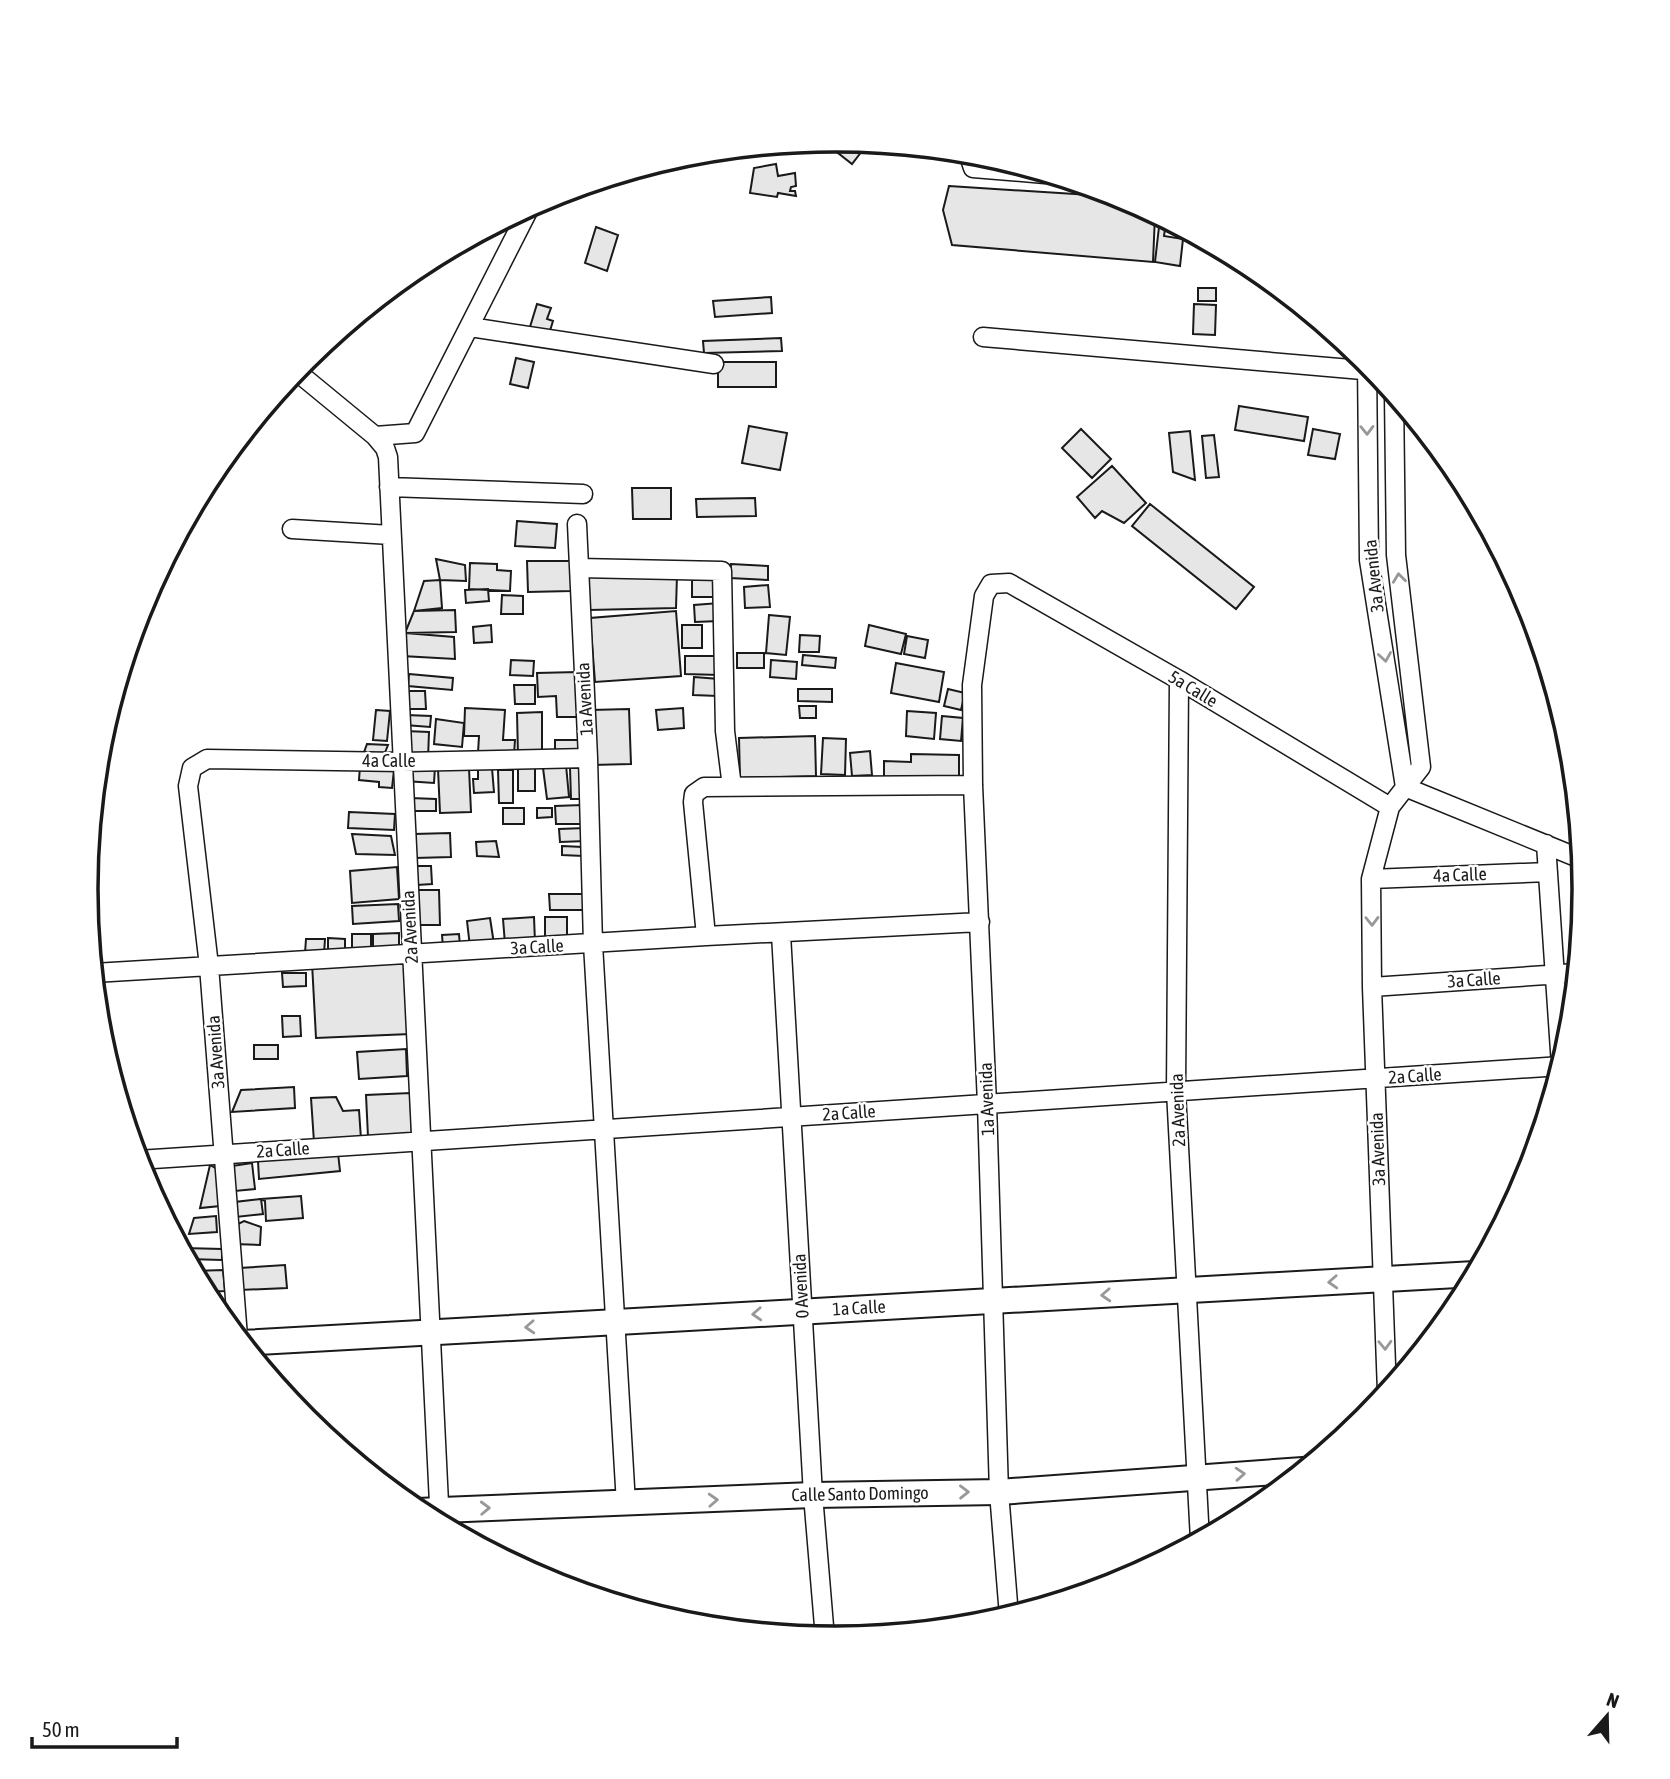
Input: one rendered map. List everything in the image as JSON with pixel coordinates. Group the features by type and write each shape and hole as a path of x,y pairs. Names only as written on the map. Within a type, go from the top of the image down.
{"main road":[{"name":"1a Calle","path":"254,1342 1463,1275"},
{"name":"Calle Santo Domingo","path":"445,1514 813,1495 999,1492 1288,1471"}],"street":[{"path":"375,436 415,433 522,223"},
{"path":"470,327 714,364"},
{"path":"983,337 1355,367"},
{"name":"2a Avenida","path":"305,378 375,436 385,448 388,457 430,1332 432,1506"},
{"name":"3a Avenida","path":"1369,382 1369,560 1405,787"},
{"name":"3a Avenida","path":"1386,1378 1372,986 1371,879 1390,807 1421,767 1396,555 1394,410"},
{"path":"389,487 583,494"},
{"name":"1a Avenida","path":"577,524 593,944 626,1504"},
{"path":"292,529 391,535"},
{"path":"579,568 722,571 725,731 732,787"},
{"name":"5a Calle","path":"991,584 1009,583 1390,807"},
{"name":"1a Avenida","path":"991,584 984,596 972,685 973,785 987,1104 999,1492 1008,1605"},
{"name":"2a Avenida","path":"1179,681 1177,1091 1199,1530"},
{"name":"4a Calle","path":"192,768 207,759 402,762 588,758"},
{"name":"3a Avenida","path":"192,768 188,786 209,966 237,1319"},
{"path":"706,936 692,802 694,794 704,787 973,785"},
{"path":"1405,787 1571,855"},
{"path":"1546,844 1559,1030"},
{"name":"4a Calle","path":"1371,879 1548,872"},
{"name":"3a Calle","path":"103,972 980,922"},
{"name":"0 Avenida","path":"781,933 813,1495 824,1626"},
{"name":"3a Calle","path":"1372,986 1567,974"},
{"name":"2a Calle","path":"149,1159 1550,1067"}],"building":[{"path":"837,152 860,153 852,164"},
{"path":"776,164 778,176 795,173 796,186 791,187 790,191 795,191 796,196 778,193 777,197 750,193 754,168"},
{"path":"949,186 1078,194 1155,226 1153,262 952,245 943,210"},
{"path":"596,227 618,235 607,271 585,263"},
{"path":"1159,228 1165,231 1164,236 1183,240 1180,266 1155,262"},
{"path":"1198,288 1216,288 1216,301 1198,301"},
{"path":"771,297 772,313 715,317 713,301"},
{"path":"537,304 551,308 547,319 553,321 549,334 530,327"},
{"path":"1194,304 1216,305 1215,335 1193,334"},
{"path":"781,338 782,351 704,353 703,341"},
{"path":"516,358 534,362 528,388 510,384"},
{"path":"718,362 776,362 776,387 718,387"},
{"path":"1239,406 1308,417 1304,441 1235,430"},
{"path":"749,426 787,433 780,470 742,463"},
{"path":"1081,429 1111,459 1092,478 1062,448"},
{"path":"1313,429 1340,434 1335,459 1308,455"},
{"path":"1190,431 1195,480 1173,472 1169,433"},
{"path":"1214,435 1219,477 1206,478 1202,436"},
{"path":"1112,466 1146,503 1124,523 1102,511 1095,518 1077,497"},
{"path":"632,488 671,488 671,519 633,519"},
{"path":"755,498 756,516 697,517 696,499"},
{"path":"1150,504 1254,587 1236,609 1132,526"},
{"path":"517,521 557,524 555,548 515,546"},
{"path":"436,559 465,565 466,581 440,580"},
{"path":"527,561 571,561 571,591 528,592"},
{"path":"470,563 497,564 497,570 511,571 510,591 469,589"},
{"path":"731,564 768,566 768,580 730,578"},
{"path":"588,574 677,575 676,608 589,610"},
{"path":"440,580 442,608 414,611 424,581"},
{"path":"692,580 716,580 717,597 692,597"},
{"path":"768,585 770,607 745,608 744,587"},
{"path":"488,589 489,601 466,603 465,590"},
{"path":"502,595 523,596 523,614 501,614"},
{"path":"719,603 719,621 695,622 694,605"},
{"path":"455,610 456,632 405,633 414,611"},
{"path":"676,611 681,676 595,682 590,618"},
{"path":"769,615 790,617 786,655 766,653"},
{"path":"491,625 492,642 474,643 473,627"},
{"path":"682,625 702,625 702,648 682,648"},
{"path":"869,625 906,634 901,654 865,646"},
{"path":"405,633 454,637 455,659 402,656"},
{"path":"800,635 820,636 819,652 799,652"},
{"path":"907,636 928,640 925,658 904,654"},
{"path":"737,653 764,653 764,668 737,668"},
{"path":"803,655 836,658 835,668 802,665"},
{"path":"685,656 719,656 719,675 685,674"},
{"path":"511,660 534,661 533,676 510,675"},
{"path":"771,660 797,662 796,679 770,677"},
{"path":"896,663 944,672 939,702 891,693"},
{"path":"577,672 578,717 557,717 556,696 538,697 537,673"},
{"path":"409,674 453,678 452,690 408,686"},
{"path":"694,677 719,679 718,696 693,695"},
{"path":"514,685 535,685 535,704 515,704"},
{"path":"798,689 832,689 832,702 798,701"},
{"path":"948,689 965,693 961,710 944,706"},
{"path":"404,691 425,691 426,709 404,709"},
{"path":"799,706 816,706 816,718 800,718"},
{"path":"465,708 505,710 503,740 515,740 514,755 478,753 479,736 464,736"},
{"path":"683,708 684,728 658,730 656,710"},
{"path":"629,709 631,764 592,765 591,710"},
{"path":"376,710 390,711 387,741 373,740"},
{"path":"907,711 936,713 934,739 906,736"},
{"path":"542,712 542,756 518,756 517,713"},
{"path":"406,715 431,716 430,727 405,725"},
{"path":"942,716 963,718 961,741 940,739"},
{"path":"436,719 464,723 462,747 434,744"},
{"path":"405,731 429,732 428,759 404,758"},
{"path":"815,736 816,776 740,778 739,738"},
{"path":"823,738 846,739 845,775 821,774"},
{"path":"555,740 580,740 580,754 555,754"},
{"path":"367,744 388,745 384,755 363,755"},
{"path":"870,751 872,775 852,776 850,753"},
{"path":"911,754 959,755 959,781 884,779 884,761 911,762"},
{"path":"407,765 435,767 434,783 405,781"},
{"path":"566,765 569,797 547,799 543,768"},
{"path":"360,766 394,770 392,788 379,787 379,782 359,780"},
{"path":"469,768 471,812 440,813 438,769"},
{"path":"492,768 494,792 474,793 473,779 478,779 478,769"},
{"path":"518,768 535,768 535,791 518,791"},
{"path":"570,768 583,768 584,799 571,799"},
{"path":"498,770 513,770 513,803 499,803"},
{"path":"410,798 436,799 436,811 409,811"},
{"path":"582,805 582,824 556,824 555,806"},
{"path":"503,808 524,808 524,824 503,824"},
{"path":"537,808 552,808 552,817 537,818"},
{"path":"349,812 395,814 394,830 348,828"},
{"path":"585,828 586,841 560,842 559,829"},
{"path":"450,833 451,857 415,858 414,834"},
{"path":"352,834 391,836 395,855 356,854"},
{"path":"496,841 499,857 477,856 476,842"},
{"path":"562,846 583,847 583,856 562,855"},
{"path":"416,866 431,866 432,884 417,885"},
{"path":"397,867 399,899 352,903 350,871"},
{"path":"416,890 439,890 440,925 417,925"},
{"path":"549,894 585,894 585,910 550,910"},
{"path":"398,904 399,921 353,924 352,906"},
{"path":"534,917 535,942 505,944 503,919"},
{"path":"545,917 567,917 567,939 545,939"},
{"path":"490,918 494,944 470,947 467,921"},
{"path":"399,933 399,949 373,950 373,934"},
{"path":"352,934 371,934 371,952 352,951"},
{"path":"459,934 460,947 443,948 442,935"},
{"path":"328,938 345,939 345,955 328,954"},
{"path":"306,939 325,939 324,954 305,953"},
{"path":"406,959 410,1034 316,1038 312,963"},
{"path":"282,973 306,973 306,986 283,987"},
{"path":"282,1016 300,1016 301,1036 283,1037"},
{"path":"254,1045 278,1045 278,1059 254,1059"},
{"path":"406,1049 407,1076 359,1079 357,1052"},
{"path":"294,1087 295,1108 232,1112 241,1090"},
{"path":"410,1093 412,1135 368,1137 366,1095"},
{"path":"336,1097 343,1111 359,1110 361,1139 314,1142 311,1098"},
{"path":"338,1153 340,1171 259,1179 258,1161"},
{"path":"252,1163 255,1189 235,1191 232,1166"},
{"path":"210,1165 217,1169 220,1206 200,1208"},
{"path":"301,1196 303,1218 266,1221 265,1201 261,1199"},
{"path":"261,1199 263,1214 236,1217 235,1202"},
{"path":"216,1216 217,1232 189,1234 194,1218"},
{"path":"244,1221 261,1227 260,1245 233,1244 234,1226"},
{"path":"192,1248 222,1249 222,1260 198,1259"},
{"path":"285,1265 287,1288 240,1290 239,1268"},
{"path":"223,1270 225,1291 217,1291 205,1271"}]}
